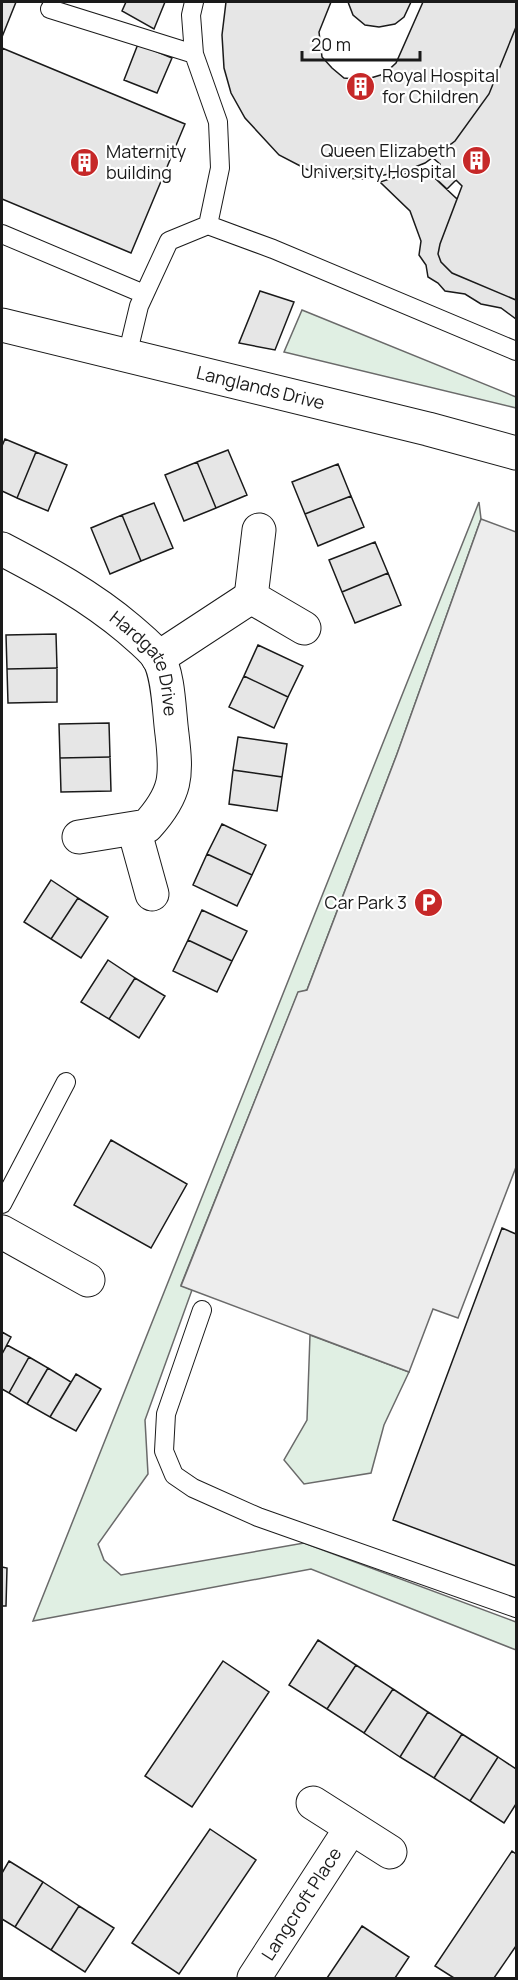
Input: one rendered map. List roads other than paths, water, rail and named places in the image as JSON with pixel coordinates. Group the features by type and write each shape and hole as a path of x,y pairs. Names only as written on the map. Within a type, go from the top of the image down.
{"street":[{"name":"Langlands Drive","path":"2,326 428,429 516,453"},
{"path":"158,658 251,597 259,530"},
{"name":"Hardgate Drive","path":"2,549 50,574 104,608 158,658 167,691 175,775 169,799 147,825 79,837"},
{"path":"251,597 304,628"},
{"path":"134,829 152,894"},
{"path":"2,1232 88,1280"},
{"name":"Langcroft Place","path":"313,1803 390,1852"},
{"name":"Langcroft Place","path":"254,1978 351,1828"}],"lane":[{"path":"194,2 191,15 194,54 218,122 220,168 208,225"},
{"path":"50,9 194,54"},
{"path":"127,356 144,294 169,241 208,225 273,249 516,351"},
{"path":"2,234 144,294"},
{"path":"2,1204 66,1082"},
{"path":"202,1310 166,1414 164,1450 174,1475 193,1488 258,1517 516,1608"}],"place":[{"name":"Royal Hospital for Children","path":"361,86"},
{"name":"Queen Elizabeth University Hospital","path":"477,161"},
{"name":"Maternity building","path":"85,162"},
{"name":"Car Park 3","path":"428,903"}]}
